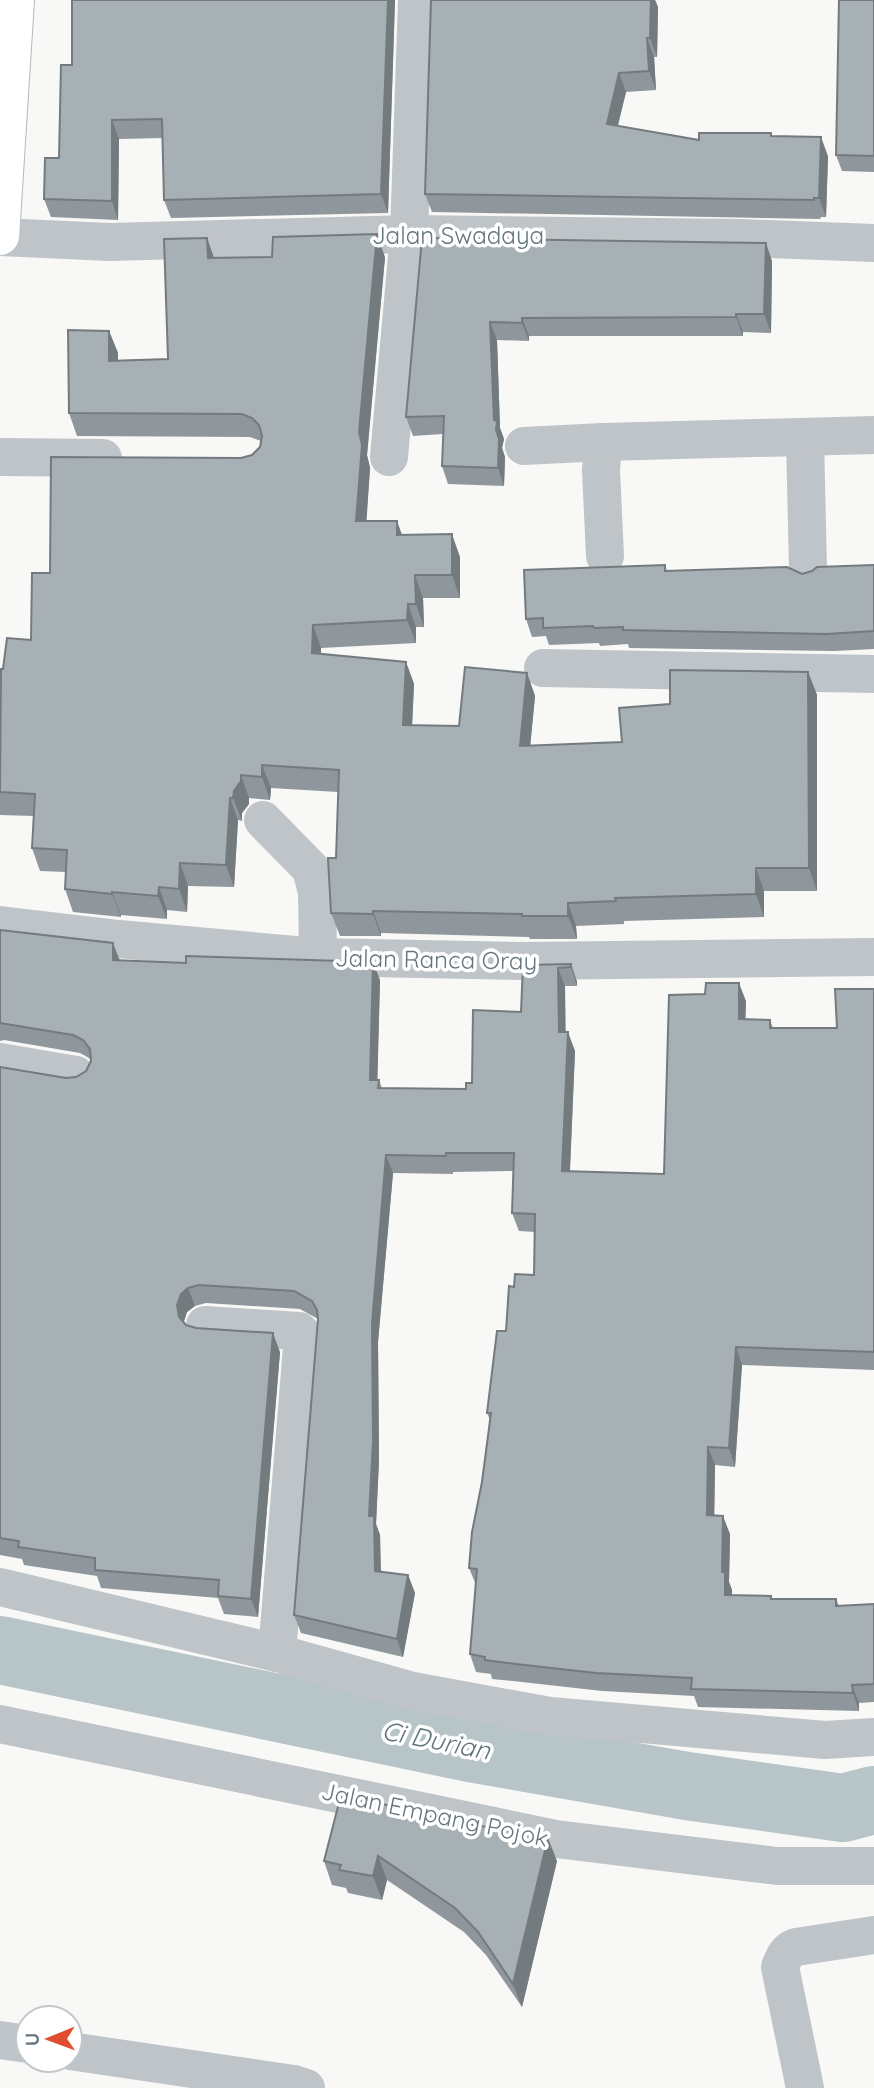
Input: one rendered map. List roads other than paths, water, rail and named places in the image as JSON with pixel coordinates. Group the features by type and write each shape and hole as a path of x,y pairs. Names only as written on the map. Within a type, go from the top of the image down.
{"main road":[{"path":"0,236 15,0"}],"street":[{"path":"389,457 409,234 417,0"},
{"name":"Jalan Swadaya","path":"0,236 110,242 409,234 874,243"},
{"path":"524,446 874,435"},
{"path":"805,438 808,569"},
{"path":"603,442 601,470 605,556"},
{"path":"0,457 143,458"},
{"path":"543,668 874,674"},
{"path":"263,820 310,869 317,892 318,957"},
{"name":"Jalan Ranca Oray","path":"0,925 318,957 527,961 874,957"},
{"path":"0,1062 76,1075"},
{"path":"205,1325 299,1331 303,1335 277,1653"},
{"path":"0,1587 277,1653 413,1691 550,1716 825,1740 874,1737"},
{"name":"Jalan Empang Pojok","path":"0,1724 556,1839 777,1866 874,1866"},
{"path":"805,2088 780,1967 783,1959 788,1951 796,1947 874,1936"},
{"path":"84,2053 306,2088"}],"waterway":[{"name":"Ci Durian","path":"0,1650 470,1748 687,1786 843,1808 874,1800"}]}
